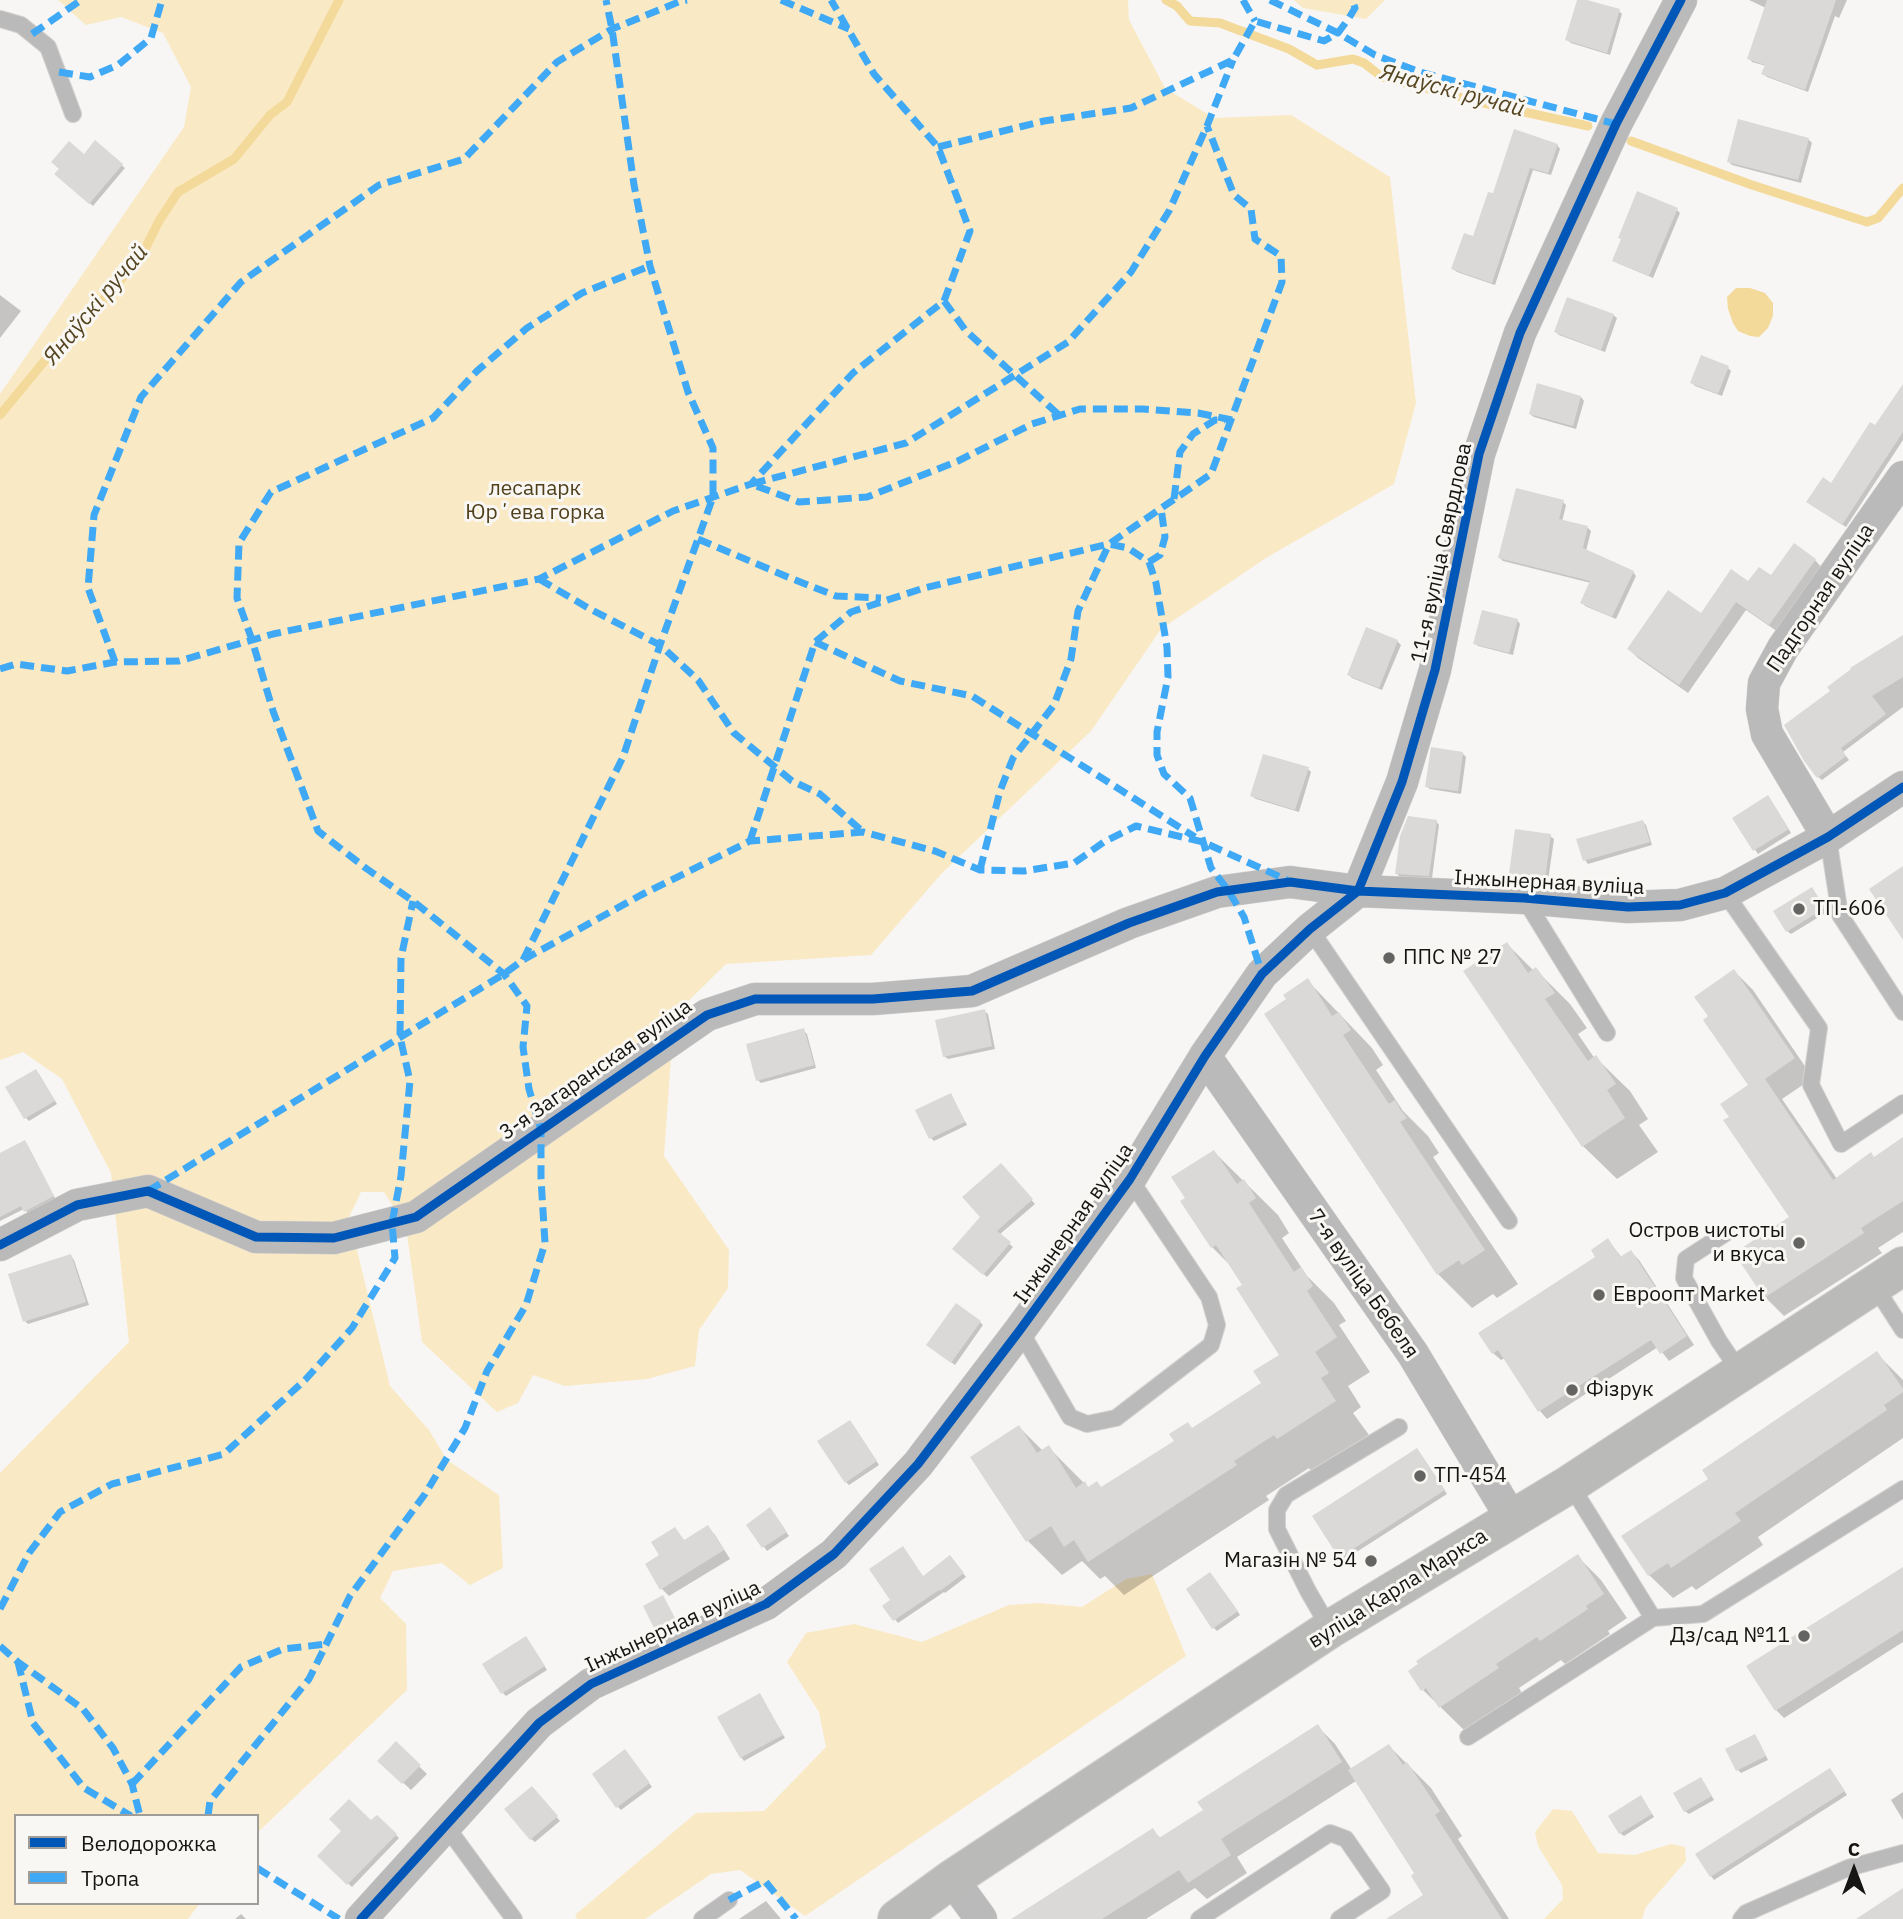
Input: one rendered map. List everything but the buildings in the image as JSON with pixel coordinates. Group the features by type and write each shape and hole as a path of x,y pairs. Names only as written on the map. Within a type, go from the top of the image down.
{"main road":[{"name":"вуліца Карла Маркса","path":"897,1919 952,1879 1330,1629 1570,1484 1888,1275"}],"street":[{"name":"11-я вуліца Свярдлова","path":"1358,891 1402,782 1435,670 1479,454 1520,333 1616,124 1681,0"},
{"name":"Падгорная вуліца","path":"1828,837 1767,734 1762,709 1764,683 1783,648 1903,477"},
{"name":"Інжынерная вуліца","path":"361,1919 539,1723 590,1684 766,1604 834,1554 918,1464 1020,1330 1130,1179 1205,1056 1262,974 1310,929 1358,891 1524,898 1628,907 1680,905 1725,893 1828,837 1903,787"},
{"name":"3-я Загаранская вуліца","path":"0,1245 77,1205 148,1191 256,1237 334,1238 416,1217 706,1015 755,999 873,999 972,991 1129,923 1217,892 1290,881 1358,891"},
{"name":"7-я вуліца Бебеля","path":"1205,1056 1412,1354 1512,1519"},
{"path":"952,1879 981,1919"}],"lane":[{"path":"0,19 21,25 48,47 73,114"},
{"path":"1828,837 1840,915 1903,1012"},
{"path":"1725,893 1819,1028 1811,1085 1841,1144 1903,1103"},
{"path":"1524,898 1608,1033"},
{"path":"1310,929 1509,1221"},
{"path":"1020,1330 1070,1417 1087,1424 1116,1418 1211,1345 1217,1325 1209,1297 1130,1179"},
{"path":"1726,1233 1686,1259 1684,1278 1740,1373"},
{"path":"1888,1275 1903,1330"},
{"path":"1330,1629 1278,1529 1277,1510 1286,1495 1399,1427"},
{"path":"1570,1484 1653,1618"},
{"path":"1468,1737 1653,1618 1703,1614 1903,1489"},
{"path":"446,1826 514,1919"},
{"path":"1199,1919 1330,1833 1346,1839 1382,1891 1339,1919"},
{"path":"1741,1919 1746,1913 1848,1868 1903,1853"},
{"path":"702,1919 729,1900"}],"green space":[{"name":"лесапарк Юрʼева горка","path":"58,0 1128,0 1129,20 1165,88 1214,118 1291,115 1390,177 1416,403 1394,484 1266,558 1161,629 1091,731 942,873 871,955 726,964 674,1015 664,1156 729,1250 728,1288 699,1330 695,1366 647,1379 565,1386 533,1375 518,1403 497,1412 422,1342 406,1227 384,1192 361,1192 349,1217 390,1386 429,1430 447,1460 499,1495 503,1568 470,1585 442,1563 393,1571 380,1598 406,1624 407,1690 259,1831 259,1814 14,1814 14,1905 198,1905 188,1919 0,1919 0,1473 129,1342 111,1173 62,1079 23,1052 0,1060 0,394 184,127 191,87 163,33 121,17 86,25"},
{"path":"1294,0 1385,0 1366,19 1303,8"},
{"path":"1152,1574 1186,1656 805,1916 740,1870 711,1874 645,1919 577,1919 575,1915 696,1813 764,1811 826,1747 819,1712 787,1662 806,1633 854,1624 922,1642 1009,1605 1039,1603 1082,1607 1126,1579"},
{"path":"1553,1809 1572,1811 1598,1853 1635,1855 1671,1844 1685,1847 1686,1861 1646,1907 1642,1919 1544,1919 1563,1899 1562,1885 1538,1846 1535,1832"}],"shaded area":[{"path":"1736,288 1750,288 1765,293 1773,303 1773,316 1768,328 1759,337 1738,331 1733,323 1727,297"}],"waterway":[{"name":"Янаўскі ручай","path":"0,415 56,347 97,307 142,255 159,221 178,192 234,159 270,115 287,102 339,0"},
{"name":"Янаўскі ручай","path":"1166,0 1177,6 1190,21 1220,23 1289,49 1317,65 1353,59 1364,63 1382,77 1588,126"},
{"name":"Янаўскі ручай","path":"1631,141 1752,185 1867,222 1878,218 1903,188"}],"marked path":[{"path":"32,34 81,0"},
{"path":"59,72 90,77 118,65 151,38 162,0"},
{"path":"523,960 623,757 713,497 713,448 688,392 650,266 634,185 606,0"},
{"path":"115,662 88,588 94,515 141,397 241,282 379,185 464,159 557,62 612,29 687,0"},
{"path":"781,0 849,29"},
{"path":"0,669 16,664 67,671 115,662 179,661 273,634 539,579 673,511 751,484 853,373 944,301 970,231 938,147 874,74 831,0"},
{"path":"1243,0 1255,21"},
{"path":"1270,0 1338,33 1375,55 1420,72 1616,124"},
{"path":"938,147 1044,121 1131,108 1233,60 1255,21 1324,41 1338,33 1349,18 1355,8 1352,0"},
{"path":"1232,420 1198,413 1143,409 1080,409 1032,424 958,461 867,497 799,502 751,484 906,443 1068,342 1131,272 1169,211 1233,60"},
{"path":"980,870 1000,791 1013,758 1054,705 1071,659 1078,611 1109,544 1211,474 1282,282 1281,256 1255,239 1251,209 1234,195 1207,126"},
{"path":"208,1814 210,1801 309,1679 350,1596 425,1494 465,1428 487,1371 526,1305 545,1243 541,1130 529,1089 523,1047 527,1006 504,974 413,901 318,831 273,711 237,598 239,543 271,492 433,418 477,371 527,328 582,293 650,266"},
{"path":"944,301 966,331 1059,415"},
{"path":"1174,499 1180,452 1193,434 1215,420 1225,420"},
{"path":"1149,562 1160,555 1165,537 1161,508"},
{"path":"698,539 836,596 881,598"},
{"path":"750,841 815,642 851,612 924,588 1109,544 1128,548 1149,562 1156,583 1167,647 1168,677 1157,732 1157,755 1164,774 1190,798 1211,868 1244,917 1262,974"},
{"path":"539,579 660,645 698,680 734,733 792,781 820,794 863,832"},
{"path":"815,642 900,681 972,696 1195,837"},
{"path":"148,1191 523,960 641,895 750,841 863,832 935,851 980,870 1024,871 1074,863 1104,842 1136,826 1203,842 1287,880"},
{"path":"0,1609 29,1553 60,1512 112,1484 224,1454 305,1380 352,1328 395,1258 392,1223 401,1176 410,1081 400,1037 401,958 413,901"},
{"path":"132,1784 241,1667 283,1649 327,1644"},
{"path":"0,1646 83,1709 113,1748 132,1784 140,1814"},
{"path":"18,1662 33,1723 84,1788 128,1814"},
{"path":"259,1869 339,1919"},
{"path":"729,1900 765,1881 796,1919"}],"cycle path":[{"path":"0,1245 77,1205 148,1191 256,1237 334,1238 416,1217 707,1015 755,999 873,999 972,991 1129,923 1217,892 1290,882 1358,891 1402,782 1435,670 1479,454 1520,333 1616,124 1681,0"},
{"path":"361,1919 539,1723 591,1684 766,1604 834,1554 918,1464 1020,1330 1130,1179 1205,1056 1262,974 1310,929 1358,891 1524,898 1628,907 1680,905 1725,893 1828,837 1903,787"}],"place":[{"name":"ТП-606","path":"1799,909"},
{"name":"ППС № 27","path":"1389,958"},
{"name":"Остров чистоты и вкуса","path":"1799,1243"},
{"name":"Евроопт Market","path":"1599,1295"},
{"name":"Фізрук","path":"1572,1390"},
{"name":"ТП-454","path":"1420,1476"},
{"name":"Магазін № 54","path":"1371,1561"},
{"name":"Дз/сад №11","path":"1804,1636"}]}
